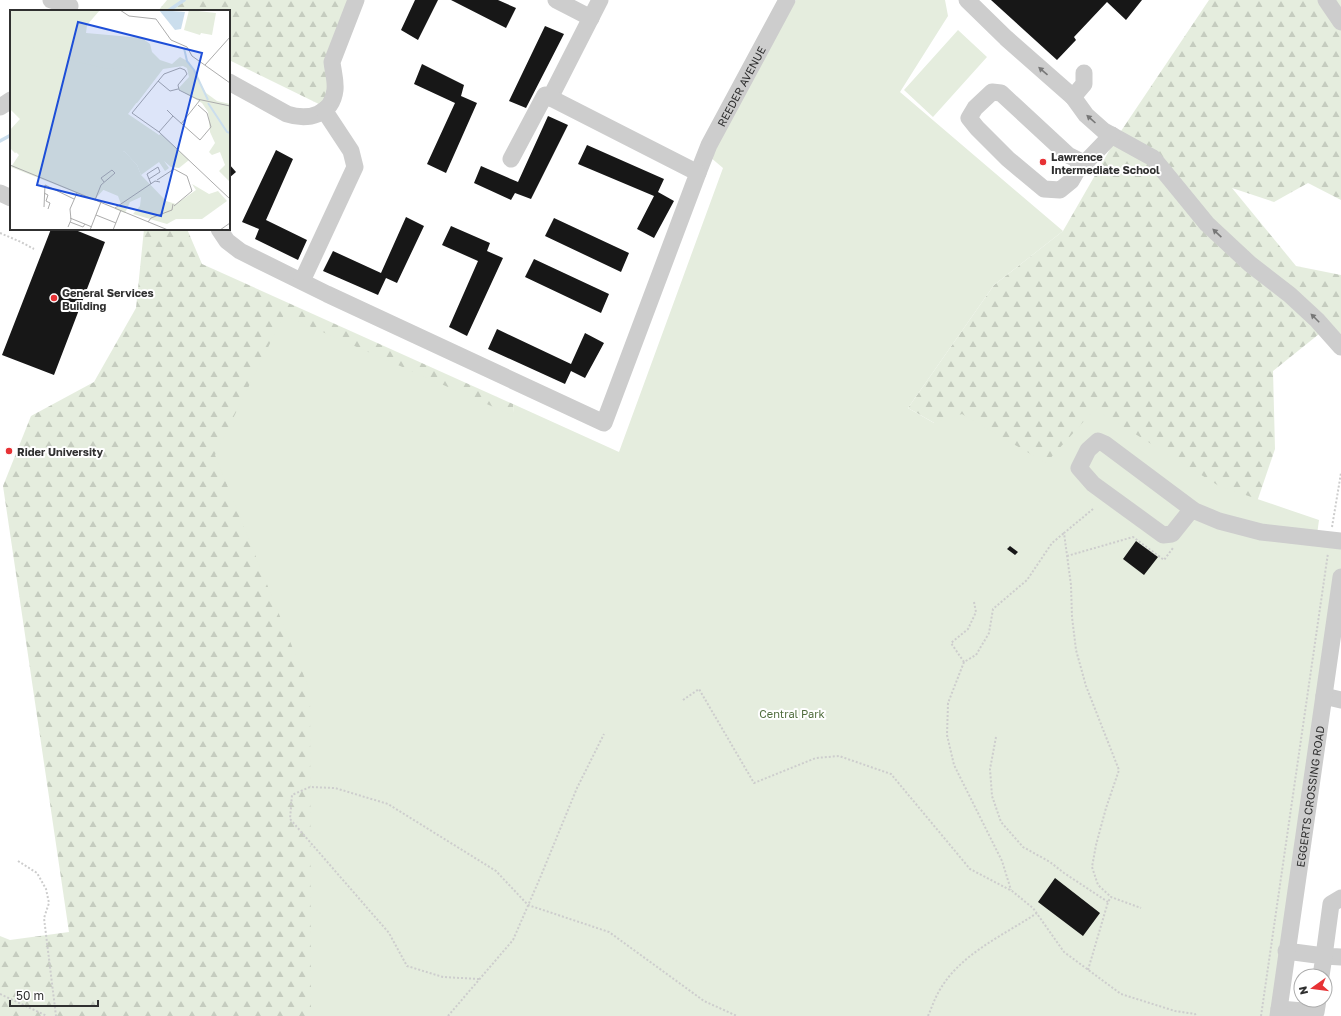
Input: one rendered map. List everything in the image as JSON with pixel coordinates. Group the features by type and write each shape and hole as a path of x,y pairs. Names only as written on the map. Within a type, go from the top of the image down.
{"street":[{"path":"51,0 70,6"},
{"path":"230,83 287,114 297,117 317,115 332,101 336,82 332,69 332,62 356,0"},
{"path":"556,0 591,18"},
{"path":"550,98 600,0"},
{"name":"REEDER AVENUE","path":"302,281 604,423 709,145 787,0"},
{"path":"967,0 1006,38 1073,97 1086,114 1104,131 1153,158 1207,224 1250,264 1290,294 1317,320 1341,347"},
{"path":"1326,0 1341,22"},
{"path":"1073,97 1084,84 1084,74"},
{"path":"1082,162 1071,180 1060,190 1044,189 1008,159 969,118 975,108 992,92 1002,93 1068,155 1082,162 1086,162 1112,135"},
{"path":"511,159 545,95 698,173"},
{"path":"0,107 10,101"},
{"path":"220,230 227,241 235,248 302,281 355,167 351,151 324,110"},
{"path":"0,193 10,198"},
{"path":"1192,509 1172,534 1163,535 1093,484 1078,468 1088,450 1098,441 1105,444 1192,509 1219,521 1261,532 1336,540"},
{"name":"EGGERTS CROSSING ROAD","path":"1278,1012 1341,577"},
{"path":"1324,696 1341,700"},
{"path":"1326,968 1333,957 1331,904 1341,898"},
{"path":"1286,951 1333,957"},
{"path":"1278,1012 1316,1012 1317,1008"}],"path":[{"path":"0,233 34,249"},
{"path":"1261,1016 1336,540 1341,473"},
{"path":"1012,891 1002,861 954,765 947,735 948,703 964,662 976,655 989,633 992,609 1027,580 1052,543 1093,509"},
{"path":"1064,533 1071,585 1072,617 1076,650 1086,686 1119,770 1106,808 1092,867 1098,885 1111,897 1141,908"},
{"path":"1067,556 1133,537 1164,560 1176,542"},
{"path":"964,662 951,643 968,629 976,612 974,602"},
{"path":"683,700 699,689 754,784 816,758 839,756 891,774 970,869 1012,891 1033,908 1064,952 1121,994 1175,1011 1195,1014 1196,1016"},
{"path":"448,1016 513,940 577,788 604,734"},
{"path":"996,737 990,769 992,796 1001,822 1023,847 1050,862 1064,874 1108,902"},
{"path":"479,979 443,977 407,966 389,932 290,819 292,795 310,787 335,788 388,804 496,871 528,905 609,932 704,1001 737,1016"},
{"path":"18,861 37,874 46,889 49,903 44,918 56,1016"},
{"path":"1088,970 1108,902 1111,897"},
{"path":"928,1016 940,988 954,970 984,946 1037,913"},
{"path":"0,994 47,1016"}],"green space":[{"path":"167,0 355,0 329,109 230,60 230,10 159,10"},
{"name":"Central Park","path":"796,0 945,0 948,16 900,92 1063,231 994,285 908,408 934,423 962,414 1046,463 1095,409 1219,486 1319,520 1316,542 1341,545 1341,622 1286,1016 311,1016 310,691 215,455 284,315 514,416 513,404 619,452 723,168 710,157"},
{"path":"1209,0 1341,0 1341,200 1308,183 1274,202 1232,188 1296,266 1341,275 1341,343 1324,330 1273,371 1275,449 1246,534 1045,486 908,408 994,285 1063,231 1117,137"},
{"path":"958,30 987,57 933,117 904,90"},
{"path":"144,230 187,230 202,264 513,404 524,500 888,1016 0,1016 0,936 10,940 69,932 3,486 31,416 94,382 136,308"}],"building":[{"path":"415,0 438,0 418,40 401,30"},
{"path":"451,0 498,0 516,8 506,28"},
{"path":"991,0 1142,0 1126,20 1107,2 1074,37 1076,40 1057,60"},
{"path":"545,26 564,34 526,108 509,101"},
{"path":"422,64 464,85 461,96 477,103 446,173 427,164 455,103 414,84"},
{"path":"548,116 568,125 531,199 515,193 511,200 474,183 481,166 518,182"},
{"path":"587,145 664,179 658,192 674,201 654,238 637,229 654,196 578,164"},
{"path":"276,150 293,159 266,220 307,240 298,260 255,239 259,229 242,222"},
{"path":"230,165 236,172 230,177"},
{"path":"406,217 424,226 397,283 386,278 378,295 323,271 333,251 381,273"},
{"path":"554,218 629,253 621,272 545,236"},
{"path":"451,226 490,243 487,251 503,258 467,336 449,327 478,261 442,245"},
{"name":"General Services Building","path":"51,230 75,230 105,242 54,375 2,355"},
{"path":"534,259 609,294 601,313 525,277"},
{"path":"497,329 571,364 585,333 604,343 585,378 571,371 565,384 488,349"},
{"path":"1136,541 1158,557 1144,575 1123,559"},
{"path":"1010,546 1018,552 1015,555 1007,549"},
{"path":"1055,878 1100,913 1083,936 1038,902"}],"waterway":[{"path":"169,10 184,0"},
{"path":"0,141 10,136"}],"place":[{"name":"Lawrence Intermediate School","path":"1043,162"},
{"name":"General Services Building","path":"54,298"},
{"name":"Rider University","path":"9,451"}]}
